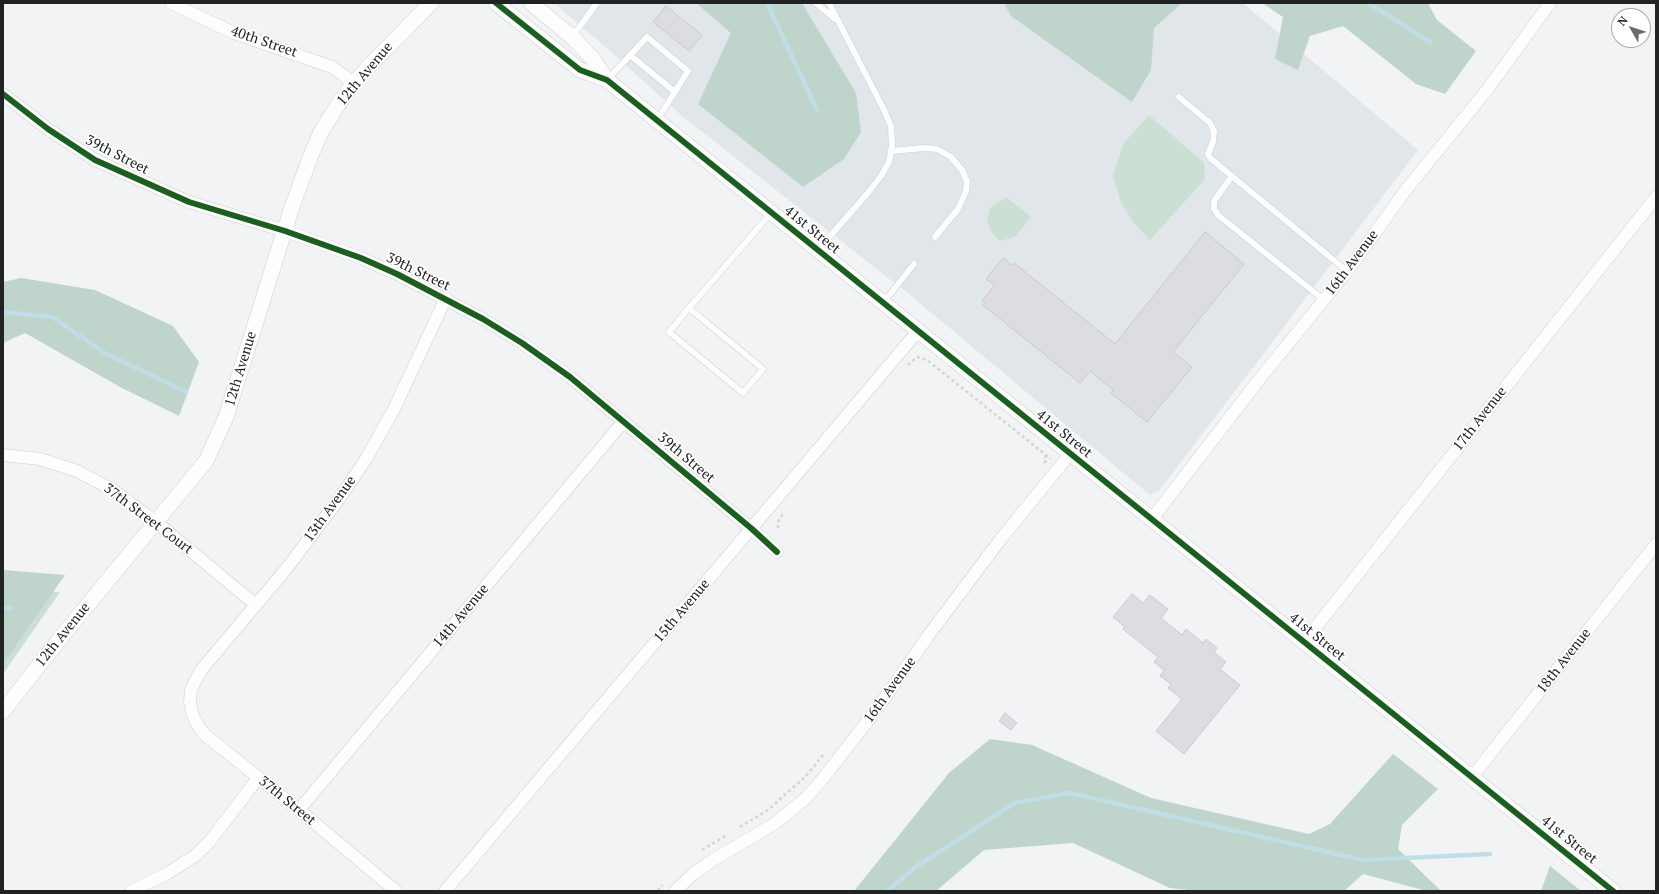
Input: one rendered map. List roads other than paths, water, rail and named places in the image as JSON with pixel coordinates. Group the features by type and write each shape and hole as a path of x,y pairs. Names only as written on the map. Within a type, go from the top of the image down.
{"street":[{"name":"40th Street","path":"171,3 234,33 332,67 354,83"},
{"name":"12th Avenue","path":"3,711 63,634 206,461 226,417 285,231 311,155 321,132 339,102 354,83 431,3"},
{"name":"41st Street","path":"496,3 580,70 607,80"},
{"name":"41st Street","path":"531,3 572,37 593,59 607,80 1613,891"},
{"name":"16th Avenue","path":"1151,520 1347,271 1405,191 1487,90 1550,3"},
{"name":"39th Street","path":"3,94 48,129 95,160 189,202 285,231 361,258 446,298 522,343 570,377 752,529 777,552"},
{"name":"17th Avenue","path":"1304,642 1656,197"},
{"name":"13th Avenue","path":"190,702 191,690 202,669 256,605 317,528 366,459 394,409 446,298"},
{"name":"15th Avenue","path":"445,891 918,331"},
{"name":"14th Avenue","path":"299,810 624,422"},
{"name":"16th Avenue","path":"675,891 693,874 713,860 774,824 805,799 817,786 877,709 928,636 1000,540 1070,454"},
{"name":"37th Street Court","path":"3,455 40,459 77,471 113,490 156,523 256,605"},
{"name":"18th Avenue","path":"1472,777 1656,544"},
{"name":"37th Street","path":"190,702 196,724 204,734 299,810 396,891"},
{"path":"131,891 168,874 196,855 210,840 258,778"}],"lane":[{"path":"572,37 597,3"},
{"path":"816,3 838,22"},
{"path":"818,250 881,176 889,162 892,146 891,126 838,22 830,3"},
{"path":"607,80 647,37 668,58 688,71 657,120"},
{"path":"630,55 675,92"},
{"path":"1179,97 1210,123 1214,131 1213,142 1208,154 1210,158 1347,271"},
{"path":"891,151 937,149 952,157 962,170 967,181 966,191 958,209 935,237"},
{"path":"1232,176 1214,200 1214,209 1218,215 1324,300"},
{"path":"689,308 763,369 743,393 669,332 689,308 771,212"},
{"path":"883,303 914,264"}],"waterway":[{"path":"767,3 817,110"},
{"path":"1368,3 1430,42"},
{"path":"3,312 52,317 105,353 186,392"},
{"path":"3,608 12,608"},
{"path":"887,891 917,866 1015,803 1070,793 1363,860 1490,854"}]}
